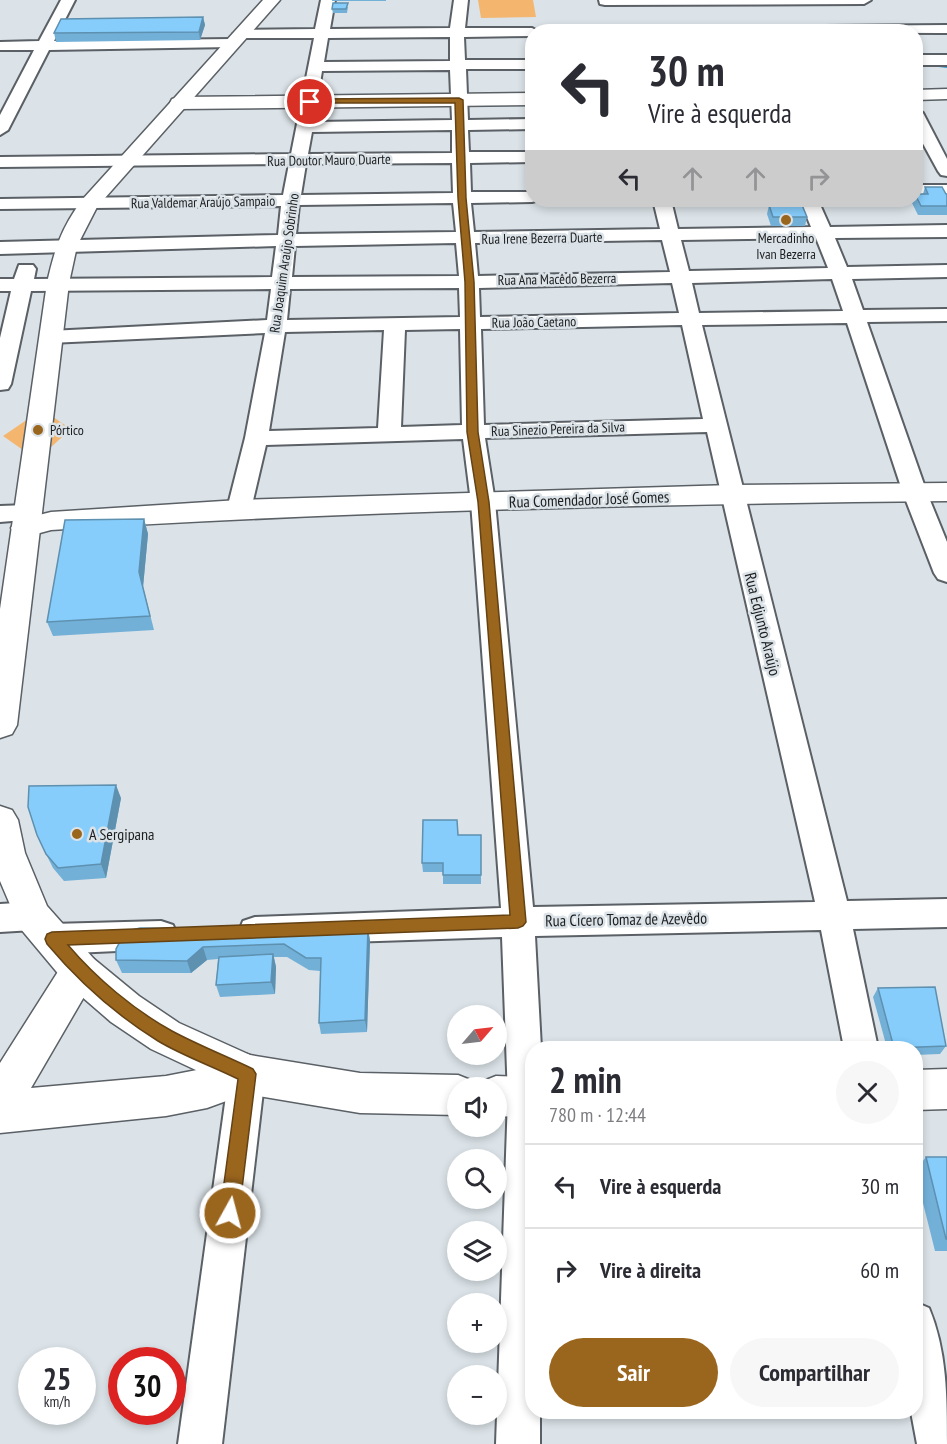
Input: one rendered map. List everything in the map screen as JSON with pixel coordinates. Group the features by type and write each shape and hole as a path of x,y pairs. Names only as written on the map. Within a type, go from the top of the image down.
{"main road":[{"path":"0,725 21,521 58,283 66,246 89,204 272,0"},
{"path":"923,95 947,94"},
{"path":"179,103 525,99"},
{"name":"Rua Comendador José Gomes","path":"21,521 239,509 732,494 947,492"},
{"path":"0,820 7,853 29,924 125,1009 165,1036 247,1074 360,1093 447,1095"},
{"path":"0,1101 80,971"},
{"path":"0,1112 166,1096 207,1088 247,1074"},
{"path":"923,1090 947,1089"}],"street":[{"path":"0,130 68,0"},
{"path":"461,0 457,33 462,198 469,282 473,432 483,502 518,922 518,1444"},
{"path":"605,1 740,16 862,15"},
{"path":"605,1 616,24"},
{"path":"676,24 740,16 862,15 917,24"},
{"path":"0,46 236,38 325,17 457,33 525,32"},
{"name":"Rua Joaquim Araújo Sobrinho","path":"239,509 256,438 276,326 291,201 325,17"},
{"path":"923,25 947,29"},
{"path":"923,60 947,60"},
{"path":"316,67 525,64"},
{"path":"306,128 525,124"},
{"path":"923,128 941,154 947,171"},
{"path":"923,155 941,154"},
{"name":"Rua Doutor Mauro Duarte","path":"0,162 525,157"},
{"path":"923,190 947,190"},
{"name":"Rua Valdemar Araújo Sampaio","path":"0,204 525,197"},
{"name":"Rua Edjunto Araújo","path":"664,207 834,914 860,1041"},
{"path":"812,207 840,273 915,493 947,573"},
{"name":"Rua Irene Bezerra Duarte","path":"0,248 287,240 947,231"},
{"path":"0,384 21,284 33,247"},
{"name":"Rua Ana Macêdo Bezerra","path":"0,285 469,282 947,271"},
{"name":"Rua João Caetano","path":"50,337 276,326 395,323 947,315"},
{"path":"389,432 395,323"},
{"name":"Rua Sinezio Pereira da Silva","path":"256,438 389,432 473,432 717,424"},
{"name":"Rua Cícero Tomaz de Azevêdo","path":"231,932 518,922 947,913"},
{"path":"29,924 196,933"},
{"path":"200,1444 247,1074"},
{"path":"923,1363 939,1444"}],"shaded area":[{"path":"478,0 533,0 536,17 481,18"},
{"path":"53,417 71,429 50,448 23,450 3,436 28,419"}],"building":[{"path":"333,3 348,3 346,9 332,9"},
{"path":"203,17 199,32 54,33 61,19"},
{"path":"925,187 942,187 947,194 947,206 923,206 923,194 928,194"},
{"path":"770,207 803,207 807,217 773,217"},
{"path":"144,519 139,572 150,616 47,622 65,520"},
{"name":"A Sergipana","path":"116,785 101,864 58,868 46,854 37,835 28,807 29,786"},
{"path":"423,820 457,820 458,835 481,835 481,875 443,875 443,863 422,863"},
{"path":"140,928 338,930 368,928 365,1020 319,1023 321,958 306,958 284,944 203,947 187,961 116,960 116,949 122,938 132,930"},
{"path":"273,954 271,982 216,985 219,957"},
{"path":"935,987 946,1046 923,1047 923,1041 892,1041 878,988"},
{"path":"926,1157 947,1157 947,1239 946,1239"}],"waterway":[{"path":"923,63 947,66"}],"place":[{"name":"Mercadinho Ivan Bezerra","path":"786,220"},
{"name":"Pórtico","path":"38,430"},
{"name":"A Sergipana","path":"77,834"}],"route":[{"path":"230,1213 247,1074 165,1036 125,1009 80,971 52,939 518,922 483,502 473,432 469,282 462,198 459,100 310,102"}]}
